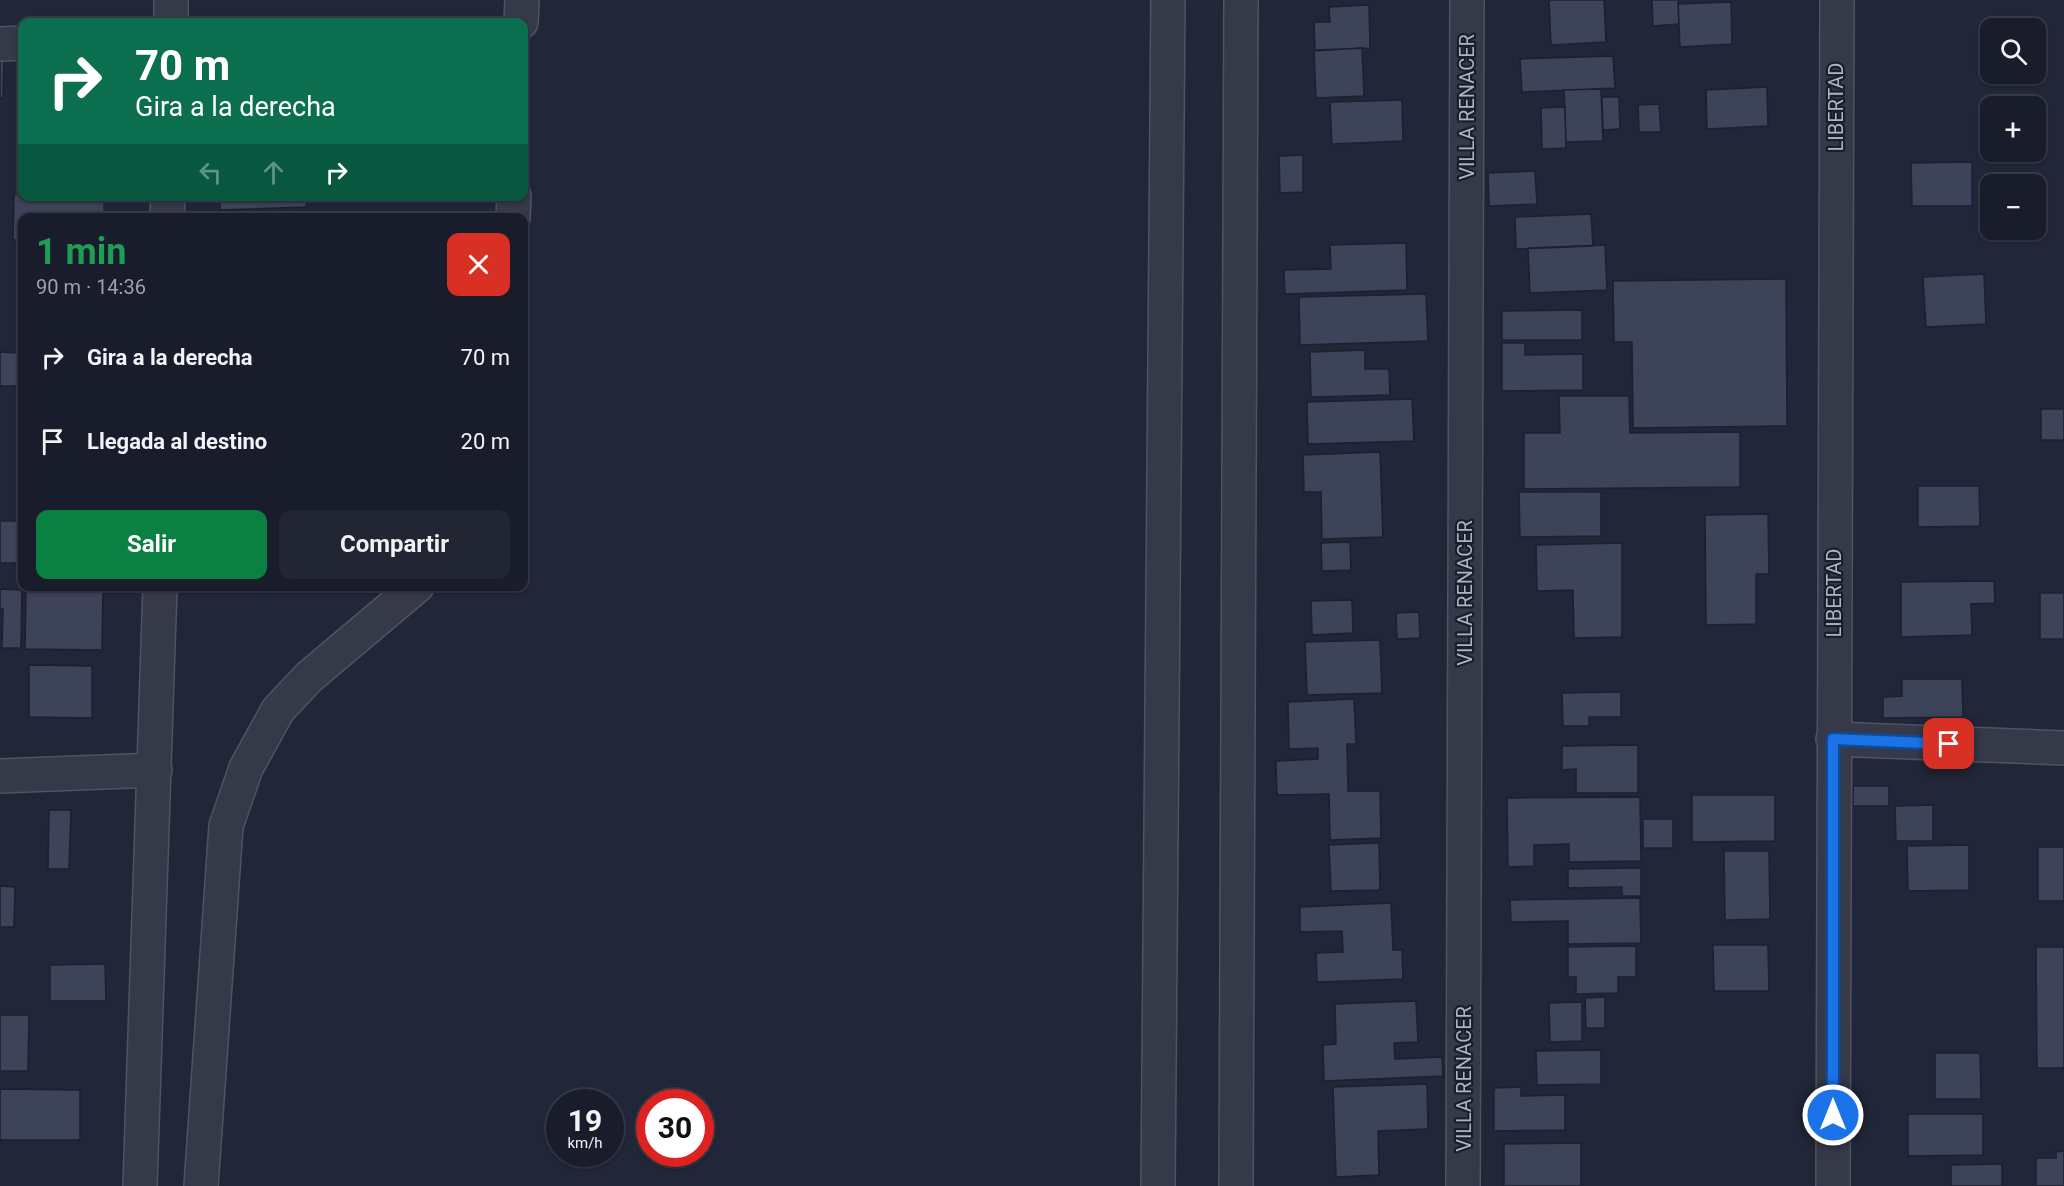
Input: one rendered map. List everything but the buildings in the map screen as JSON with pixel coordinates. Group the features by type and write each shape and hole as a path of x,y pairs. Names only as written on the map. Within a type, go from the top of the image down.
{"street":[{"path":"171,0 171,18"},
{"path":"521,18 522,0"},
{"path":"1158,1186 1168,0"},
{"path":"1236,1186 1241,0"},
{"name":"VILLA RENACER","path":"1463,1186 1467,0"},
{"name":"LIBERTAD","path":"1833,1186 1837,0"},
{"path":"0,44 18,43"},
{"path":"140,1186 160,591"},
{"path":"201,1186 226,826 246,768 278,710 309,677 411,591"},
{"path":"1833,739 2064,748"},
{"path":"0,776 155,770"}],"route":[{"path":"1833,1115 1833,739 1949,744"}]}
